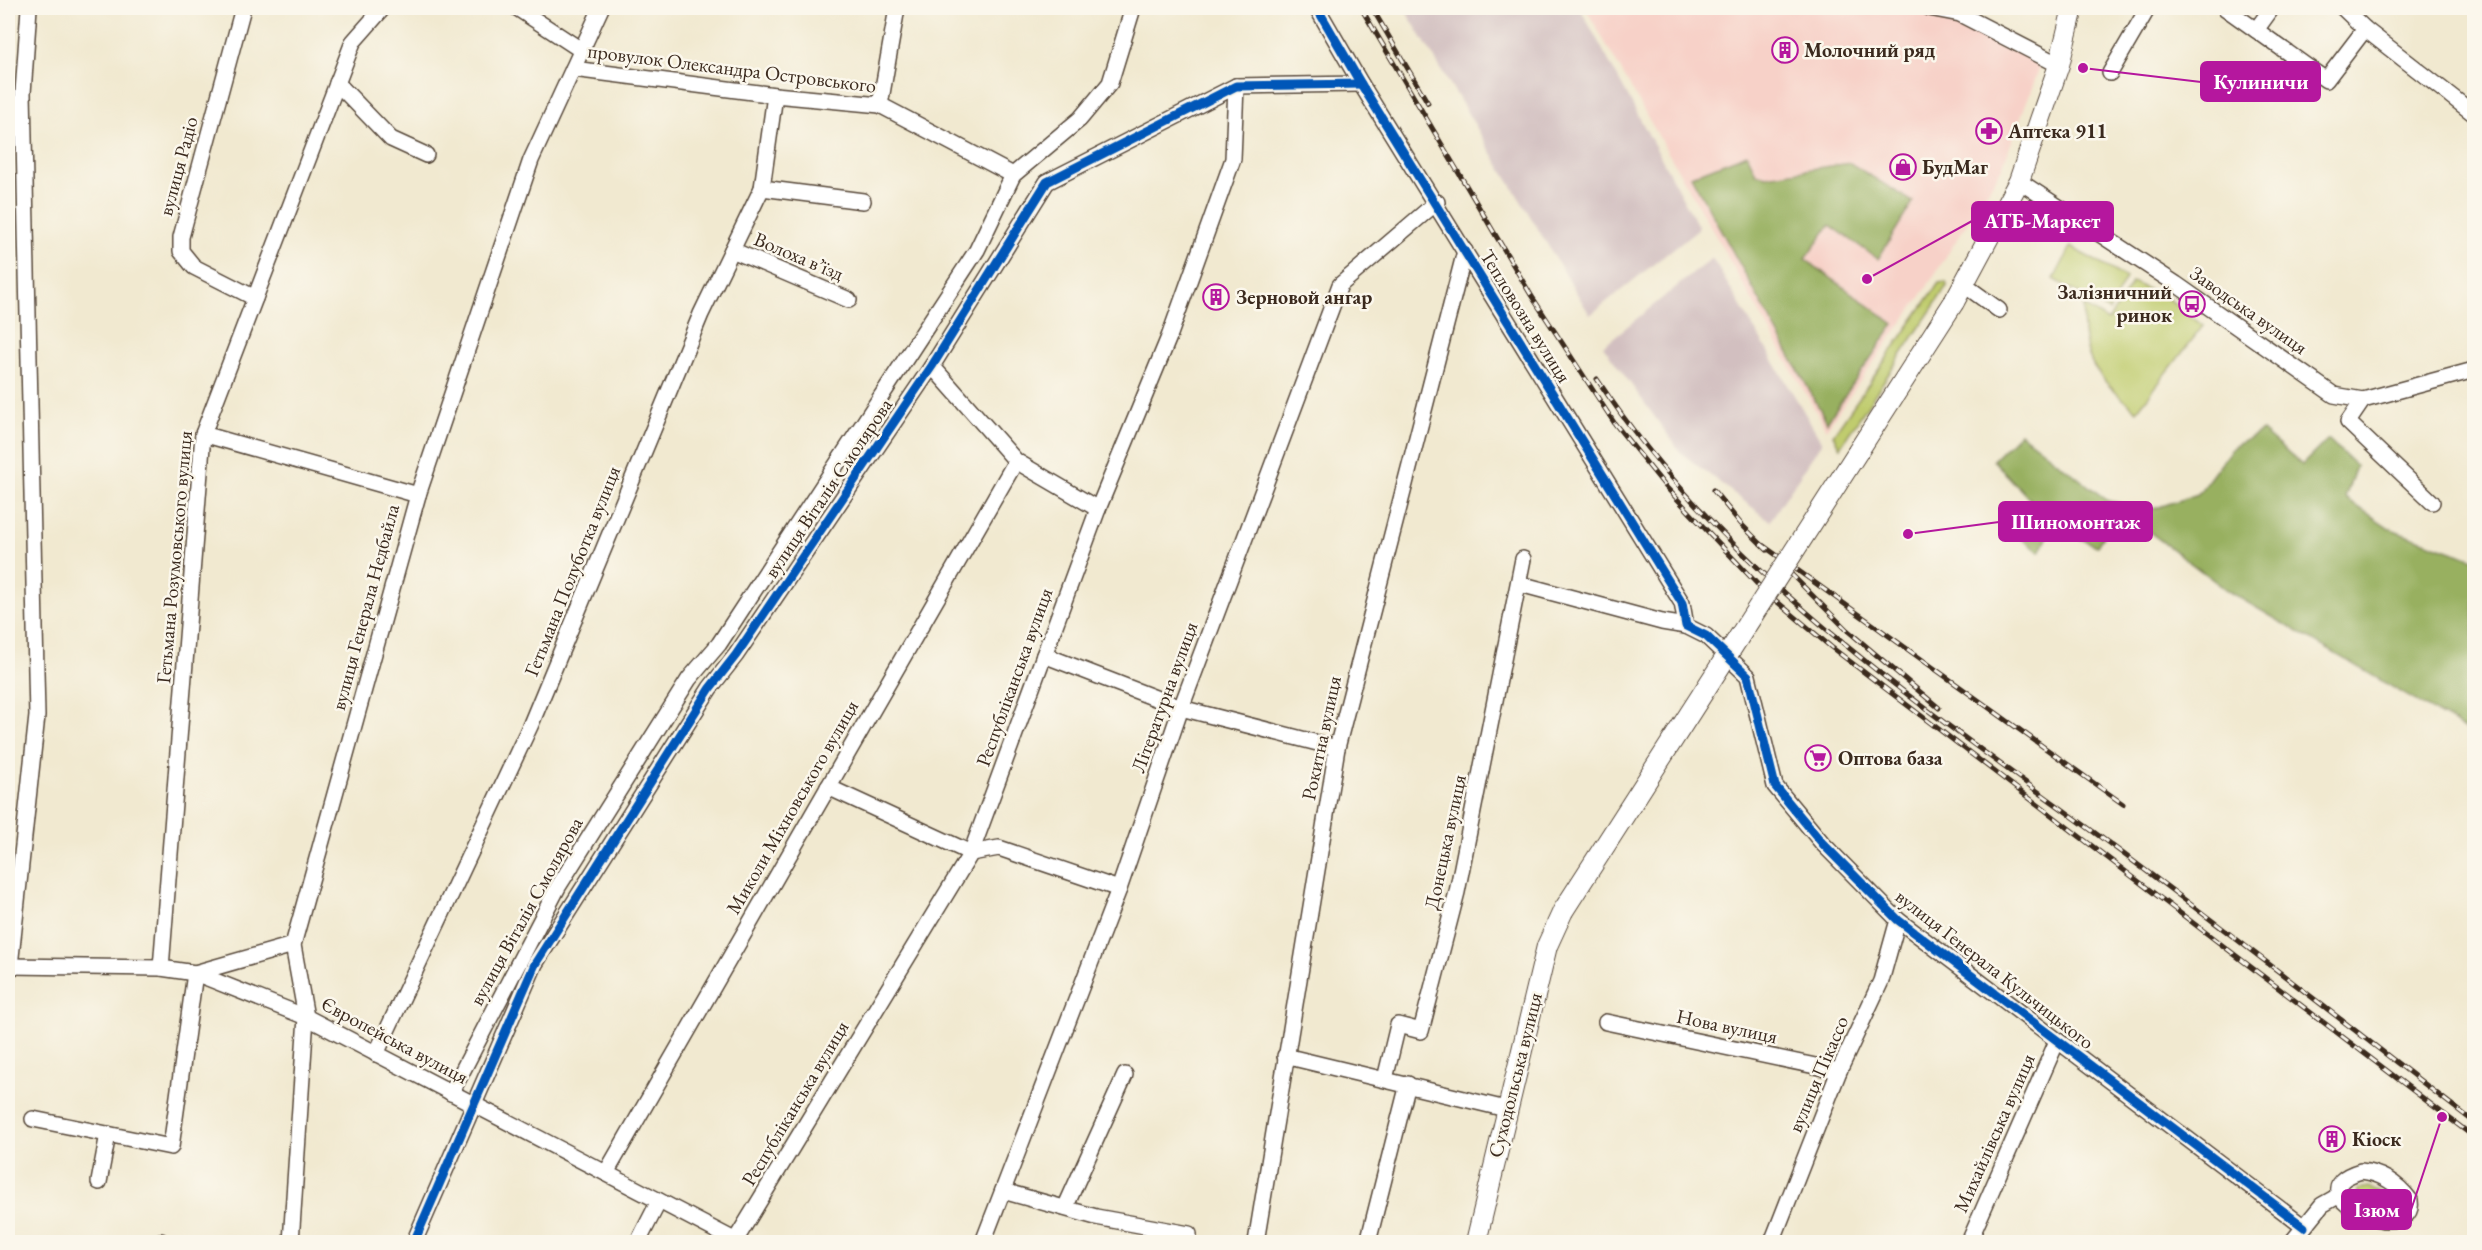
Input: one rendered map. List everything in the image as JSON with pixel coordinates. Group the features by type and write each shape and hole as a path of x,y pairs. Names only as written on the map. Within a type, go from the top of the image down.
{"main road":[{"name":"Суходольська вулиця","path":"1476,1242 1506,1109 1547,946 1563,911 1954,302 2019,181 2059,65 2073,8"}],"street":[{"path":"9,966 37,716 15,94 29,8"},
{"name":"вулиця Радіо","path":"243,8 180,237 181,251 194,267 255,298"},
{"name":"Гетьмана Розумовського вулиця","path":"161,968 203,434 353,42 383,8"},
{"name":"провулок Олександра Островського","path":"517,8 581,50"},
{"name":"вулиця Генерала Недбайла","path":"291,1242 306,1017 293,945 418,495 531,160 601,8"},
{"path":"880,105 897,8"},
{"name":"вулиця Віталія Смолярова","path":"451,1093 558,887 689,679 719,644 977,250 1013,176 1080,119 1110,83 1133,8"},
{"name":"Тепловозна вулиця","path":"1317,8 1361,84 1437,202 1465,252 1682,603 1686,626"},
{"path":"1931,8 1960,14 2059,65"},
{"path":"2110,73 2148,8"},
{"path":"2225,8 2326,80 2365,29"},
{"path":"2256,30 2272,8"},
{"path":"2343,8 2365,29 2475,114"},
{"name":"провулок Олександра Островського","path":"573,69 776,95 880,105 1013,176"},
{"path":"337,83 391,139 426,154"},
{"name":"вулиця Віталія Смолярова","path":"473,1105 542,954 710,688 736,655 932,366 1047,182 1236,86 1361,84"},
{"name":"Республіканська вулиця","path":"737,1242 971,853 1098,509 1169,337 1233,159 1236,86"},
{"name":"Гетьмана Полуботка вулиця","path":"376,1054 531,724 701,314 762,188 776,95"},
{"name":"Заводська вулиця","path":"2019,181 2176,284 2334,395 2363,400 2475,370"},
{"path":"762,188 863,201"},
{"name":"Літературна вулиця","path":"982,1242 1119,890 1181,708 1340,285 1437,202"},
{"name":"Волоха в’їзд","path":"732,250 849,300"},
{"name":"Рокитна вулиця","path":"1256,1242 1337,748 1465,252"},
{"path":"1963,284 1999,310"},
{"path":"932,366 1016,461 1098,509"},
{"path":"2363,400 2348,422 2432,502"},
{"path":"203,434 418,495"},
{"name":"Миколи Міхновського вулиця","path":"606,1173 1016,461"},
{"name":"Донецька вулиця","path":"1385,1079 1398,1025 1420,1031 1428,1004 1457,892 1520,584 1523,559"},
{"path":"1520,584 1662,622 1686,626"},
{"name":"вулиця Генерала Кульчицького","path":"1686,626 1706,636 1748,676 1775,786 1823,844 1898,920 2304,1227"},
{"path":"1044,655 1181,708 1337,748"},
{"path":"828,787 971,853 999,848 1119,890"},
{"name":"вулиця Пікассо","path":"1772,1242 1839,1071 1881,981 1898,920"},
{"path":"33,1119 171,1148 195,973 293,945"},
{"name":"Європейська вулиця","path":"9,966 161,968 195,973 306,1017 737,1242"},
{"name":"Нова вулиця","path":"1606,1022 1839,1071"},
{"name":"Михайлівська вулиця","path":"1969,1242 2057,1041"},
{"path":"1285,1056 1506,1109"},
{"path":"1065,1208 1125,1075"},
{"path":"1368,1242 1408,1084"},
{"path":"414,1242 473,1105"},
{"path":"99,1182 108,1134"},
{"path":"2292,1242 2322,1205 2338,1196 2342,1181 2350,1174 2361,1171 2374,1172 2388,1179 2410,1200 2409,1220 2403,1228 2391,1233 2370,1231 2347,1213 2338,1196"},
{"path":"1003,1191 1096,1217 1189,1234"},
{"path":"638,1242 659,1201"}],"shaded area":[{"path":"1404,8 1580,8 1699,228 1590,315"},
{"path":"1595,8 1912,8 1957,18 2042,61 2001,170 1921,296 1826,429 1587,11"},
{"path":"1712,258 1822,442 1770,521 1681,453 1603,346"}],"green space":[{"path":"1747,154 1756,173 1766,176 1850,163 1913,202 1878,259 1830,225 1805,259 1894,324 1827,422 1691,176"},
{"path":"2071,247 2126,278 2109,311 2054,279"},
{"path":"1946,282 1947,286 1840,447 1833,435 1939,283"},
{"path":"2132,282 2170,300 2203,326 2137,411 2111,388 2094,366 2088,354 2083,325 2084,306 2108,321"},
{"path":"2262,431 2302,465 2328,439 2356,466 2345,498 2391,529 2474,559 2474,735 2228,591 2144,528 2116,516 2097,546 2053,527 2040,552 2013,533 2038,508 1993,460 2020,433 2108,501 2153,509 2198,494 2233,447"},
{"path":"2369,1188 2381,1193 2378,1198 2368,1200 2368,1207 2357,1204 2358,1190"}],"railway":[{"path":"1361,8 1531,295 1615,424 1665,486 1762,589 1831,647 2474,1137"},
{"path":"1372,8 1428,103"},
{"path":"1597,379 1646,447 1701,511 1760,570 1823,626 1888,680 2188,902 2474,1122"},
{"path":"1713,490 1741,524 1767,550"},
{"path":"1761,544 2123,804"},
{"path":"1790,573 1847,630 1939,708"}],"cycle path":[{"path":"1317,8 1361,84 1682,603 1686,626 1706,636 1748,676 1775,786 1823,844 1898,920 2304,1227"},
{"path":"414,1242 535,964 710,688 736,655 932,366 1047,182 1236,86 1361,84"}],"place":[{"name":"Молочний ряд","path":"1785,50"},
{"name":"Кулиничи","path":"2083,68"},
{"name":"Аптека 911","path":"1989,131"},
{"name":"БудМаг","path":"1903,167"},
{"name":"АТБ-Маркет","path":"1867,279"},
{"name":"Зерновой ангар","path":"1216,297"},
{"name":"Залізничний ринок","path":"2192,304"},
{"name":"Шиномонтаж","path":"1908,534"},
{"name":"Оптова база","path":"1818,758"},
{"name":"Ізюм","path":"2442,1117"},
{"name":"Кіоск","path":"2332,1139"}]}
